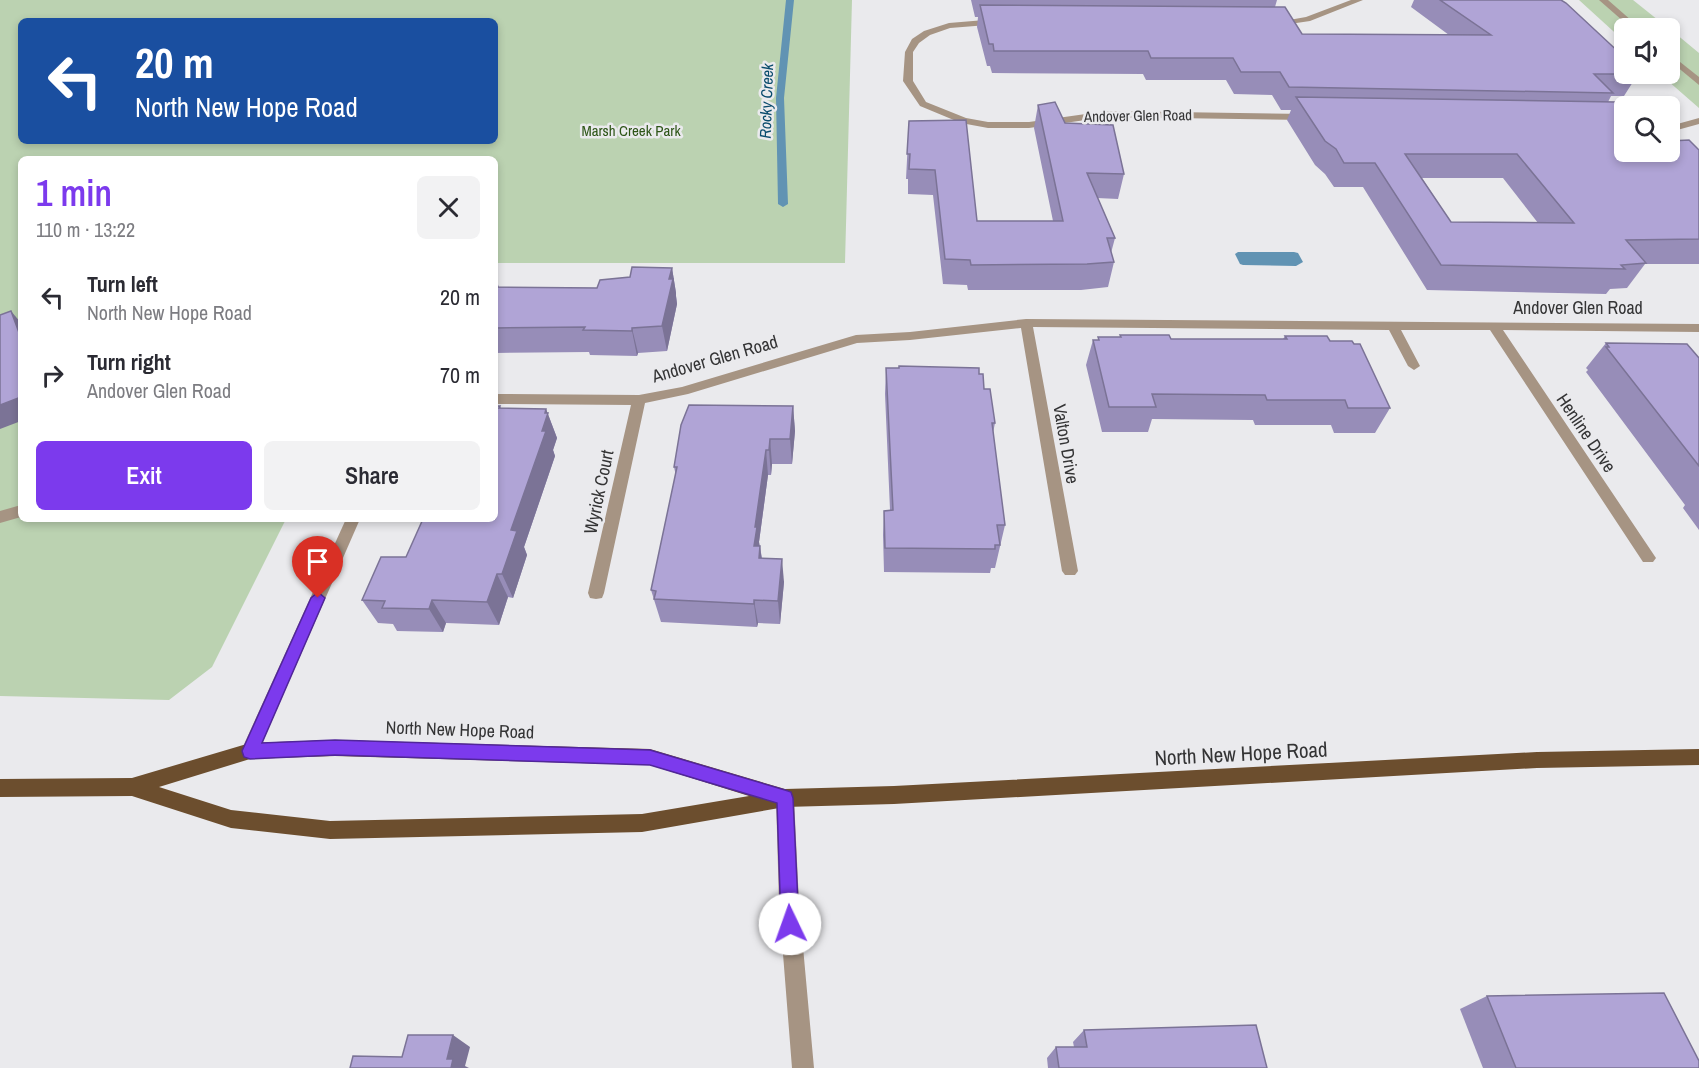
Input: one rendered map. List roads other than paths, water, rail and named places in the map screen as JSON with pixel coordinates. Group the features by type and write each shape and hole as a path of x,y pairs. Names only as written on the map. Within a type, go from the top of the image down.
{"main road":[{"name":"North New Hope Road","path":"0,788 132,787 250,751 335,748 650,757 785,798"},
{"name":"North New Hope Road","path":"132,787 231,819 330,830 642,824 785,798 894,795 1537,760 1699,757"}],"street":[{"path":"1269,23 1307,19 1359,0"},
{"path":"1603,0 1624,18"},
{"name":"Andover Glen Road","path":"1010,22 949,26 927,33 915,41 909,52 908,81 914,94 923,104 942,113 988,125 1029,124 1107,114 1319,117"},
{"path":"1680,66 1699,82"},
{"path":"1680,126 1699,121"},
{"path":"1680,145 1699,155"},
{"name":"Andover Glen Road","path":"498,399 639,400 683,391 856,339 910,336 1026,323 1699,328"},
{"name":"Valton Drive","path":"1026,323 1071,571"},
{"path":"1393,326 1414,366"},
{"name":"Henline Drive","path":"1494,327 1648,558"},
{"name":"Wyrick Court","path":"596,593 639,400"},
{"path":"0,518 18,512"},
{"path":"250,751 352,522"},
{"path":"785,798 792,956 804,1068"}],"water":[{"path":"1238,252 1294,252 1298,253 1303,262 1296,266 1243,265 1240,264 1235,254"}],"waterway":[{"name":"Rocky Creek","path":"783,204 780,98 790,0"}],"park label":[{"name":"Marsh Creek Park","path":"631,131"}]}
